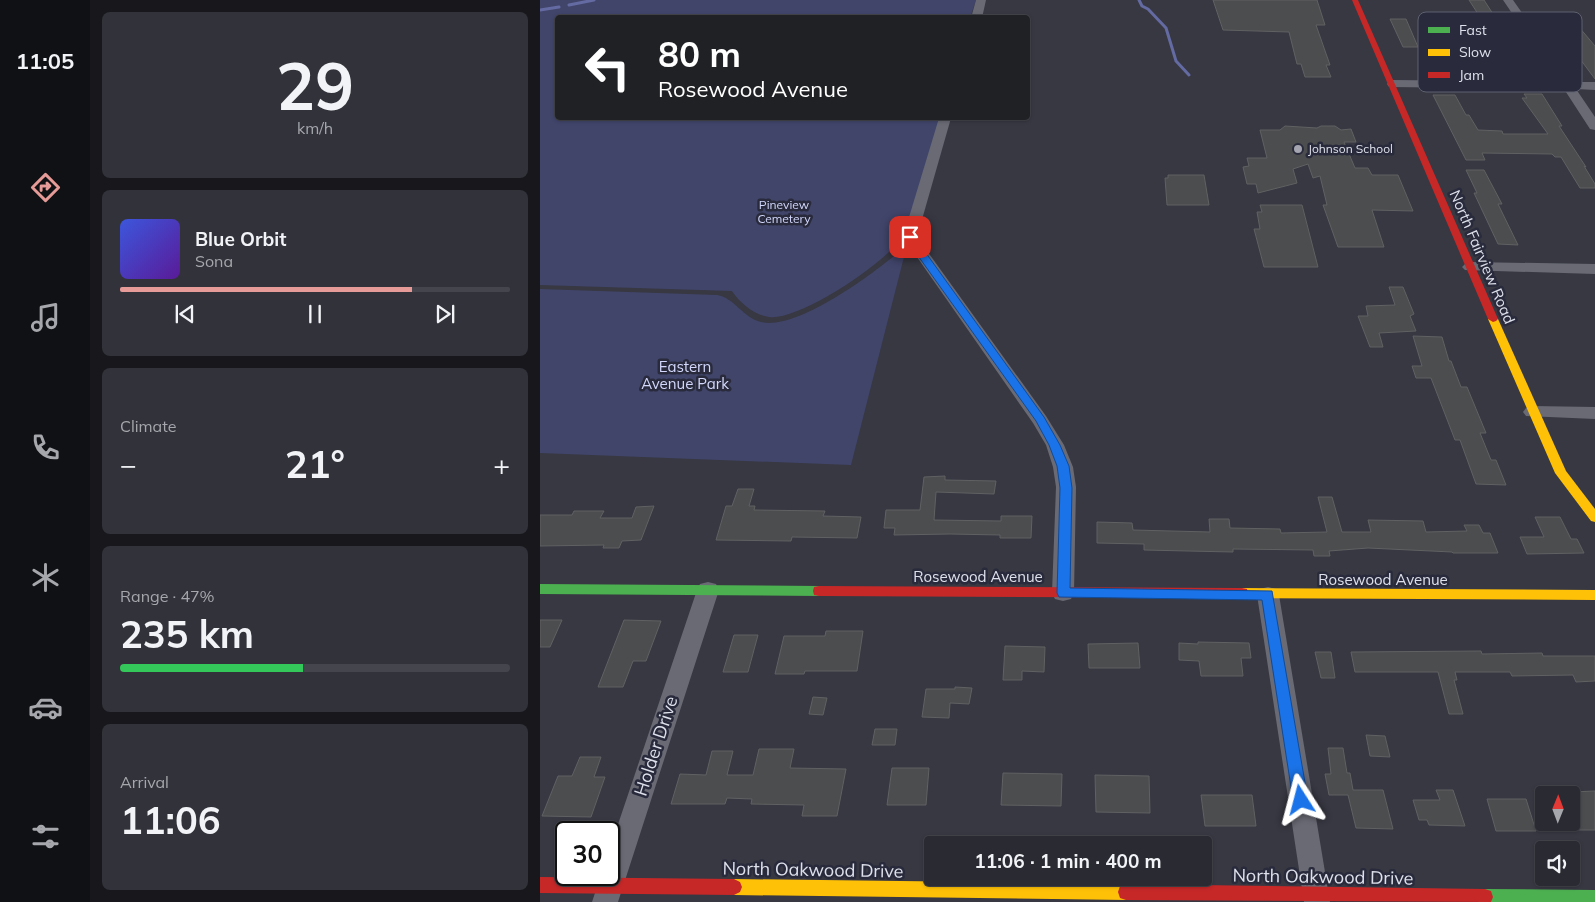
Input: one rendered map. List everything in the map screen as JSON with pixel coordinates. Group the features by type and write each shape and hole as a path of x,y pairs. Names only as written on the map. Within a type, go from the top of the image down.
{"street":[{"path":"977,15 981,0"},
{"name":"North Fairview Road","path":"1355,0 1393,84 1532,412 1561,473 1595,518"},
{"path":"1508,0 1516,12"},
{"path":"1393,84 1418,84"},
{"path":"1582,86 1595,86"},
{"path":"1571,92 1595,126"},
{"path":"944,120 910,237 1040,420 1055,445 1063,466 1066,488 1064,593"},
{"path":"1470,267 1595,269"},
{"path":"1532,412 1595,414"},
{"name":"Rosewood Avenue","path":"540,589 1595,596"},
{"name":"Holder Drive","path":"607,894 708,590"},
{"path":"1268,595 1316,898"},
{"name":"North Oakwood Drive","path":"540,885 607,894 1595,898"}],"green space":[{"name":"Pineview Cemetery","path":"540,0 976,0 971,15 555,15 555,120 939,120 906,231 898,243 884,257 844,286 801,309 783,316 763,316 748,308 732,291 540,285"},
{"name":"Eastern Avenue Park","path":"907,245 851,465 540,453 540,289 717,295 729,300 755,320 777,322 796,317 838,296"}],"building":[{"path":"1213,0 1317,0 1325,25 1316,25 1330,65 1326,65 1331,77 1305,77 1301,64 1297,64 1289,32 1223,30"},
{"path":"1469,0 1484,0 1492,12 1477,12"},
{"path":"1390,19 1406,19 1418,47 1403,47"},
{"path":"1582,31 1595,46 1595,79 1582,62"},
{"path":"1524,94 1542,94 1562,126 1559,126 1586,167 1584,166 1595,184 1595,188 1580,188 1561,157 1555,157 1552,154 1482,153 1485,160 1466,160 1433,95 1455,95 1466,115 1469,115 1478,130 1502,131 1503,134 1548,134 1522,98 1527,98"},
{"path":"1285,126 1317,128 1321,126 1335,126 1341,130 1351,129 1356,142 1344,142 1355,168 1368,168 1372,175 1398,175 1413,211 1372,210 1384,247 1338,247 1323,205 1327,205 1320,176 1313,178 1308,164 1293,169 1297,183 1258,193 1256,184 1247,184 1243,167 1249,166 1247,158 1267,158 1260,130 1280,130"},
{"path":"1466,170 1484,170 1502,204 1498,204 1518,245 1498,244 1474,193 1477,193"},
{"path":"1168,175 1204,175 1209,205 1167,205 1165,178 1168,178"},
{"path":"1260,205 1302,205 1318,267 1264,267 1254,229 1260,229 1257,212 1262,212"},
{"path":"1389,287 1403,287 1414,314 1410,316 1416,331 1379,333 1383,347 1370,347 1358,316 1368,316 1366,306 1395,305"},
{"path":"1413,336 1442,337 1449,361 1451,361 1461,387 1467,387 1486,433 1480,433 1491,460 1496,460 1506,485 1476,484 1460,440 1455,440 1431,378 1416,378 1412,366 1422,366"},
{"path":"945,476 945,480 996,481 994,494 936,492 934,520 1001,521 1001,516 1032,516 1031,538 1000,538 1000,535 894,535 895,528 884,528 886,510 920,510 924,477"},
{"path":"738,489 754,489 749,506 755,506 754,510 825,511 823,516 861,517 857,538 792,537 791,541 716,540 726,506 732,506"},
{"path":"1318,497 1332,497 1342,532 1371,532 1368,520 1423,521 1426,532 1467,531 1464,525 1479,525 1483,533 1490,533 1498,553 1453,553 1368,548 1329,551 1330,556 1314,556 1313,550 1233,549 1233,552 1144,550 1144,544 1097,543 1097,522 1132,523 1133,530 1210,532 1209,519 1229,519 1230,528 1280,529 1281,533 1327,532"},
{"path":"654,506 641,540 622,541 619,548 603,548 604,545 540,546 540,515 572,515 574,511 604,511 600,518 632,518 636,507"},
{"path":"1535,517 1560,517 1571,539 1577,539 1584,553 1527,554 1520,537 1544,537"},
{"path":"540,620 562,620 550,647 540,647"},
{"path":"624,620 661,621 646,661 633,661 623,687 598,687"},
{"path":"826,631 863,631 857,671 805,671 804,674 775,674 784,636 825,636"},
{"path":"734,635 758,635 748,672 723,672"},
{"path":"1198,642 1249,643 1251,658 1241,658 1243,676 1201,676 1199,661 1179,660 1179,643 1198,644"},
{"path":"1138,643 1140,668 1089,668 1088,644"},
{"path":"1005,646 1045,647 1044,672 1022,671 1022,680 1003,680"},
{"path":"1481,651 1482,654 1542,653 1543,656 1595,656 1595,681 1576,682 1573,675 1512,676 1510,672 1455,672 1457,680 1454,680 1463,714 1449,714 1438,672 1355,672 1351,652"},
{"path":"1315,652 1331,652 1335,678 1321,678"},
{"path":"955,687 972,688 969,704 950,703 949,718 922,717 926,689 955,689"},
{"path":"813,697 827,698 823,715 809,714"},
{"path":"875,729 897,729 895,745 872,745"},
{"path":"1366,735 1385,736 1390,757 1370,756"},
{"path":"1328,748 1343,748 1347,773 1350,773 1353,790 1383,790 1393,829 1356,828 1348,795 1329,795 1325,774 1331,774"},
{"path":"759,749 794,749 790,768 846,769 837,816 802,816 804,805 751,804 752,799 727,798 725,804 671,804 680,774 706,775 712,751 733,751 727,775 753,775"},
{"path":"580,757 601,757 594,777 605,777 591,817 542,816 558,776 572,776"},
{"path":"892,768 929,768 926,805 887,805"},
{"path":"1003,773 1062,774 1061,806 1001,805"},
{"path":"1095,775 1149,776 1150,813 1096,812"},
{"path":"1436,790 1453,790 1465,826 1429,825 1427,820 1419,820 1413,800 1440,800"},
{"path":"1595,791 1595,830 1580,830 1580,792"},
{"path":"1201,795 1252,795 1256,826 1205,826"},
{"path":"1487,799 1526,799 1535,831 1496,831"}],"waterway":[{"path":"569,5 594,0"},
{"path":"1139,0 1142,6 1148,9 1166,28 1176,61 1189,75"},
{"path":"540,10 559,7"}],"traffic: fast":[{"path":"540,589 819,591"},
{"path":"1485,897 1595,898"}],"traffic: slow":[{"path":"1493,319 1561,473 1595,518"},
{"path":"1242,593 1595,595"},
{"path":"734,887 1126,892"}],"traffic: jam":[{"path":"1355,0 1493,319"},
{"path":"819,591 1242,593"},
{"path":"540,885 734,887"},
{"path":"1126,892 1485,897"}],"place":[{"name":"Johnson School","path":"1298,149"}],"route":[{"path":"910,237 1040,420 1055,445 1063,466 1066,488 1064,593 1268,595 1301,800"}]}
